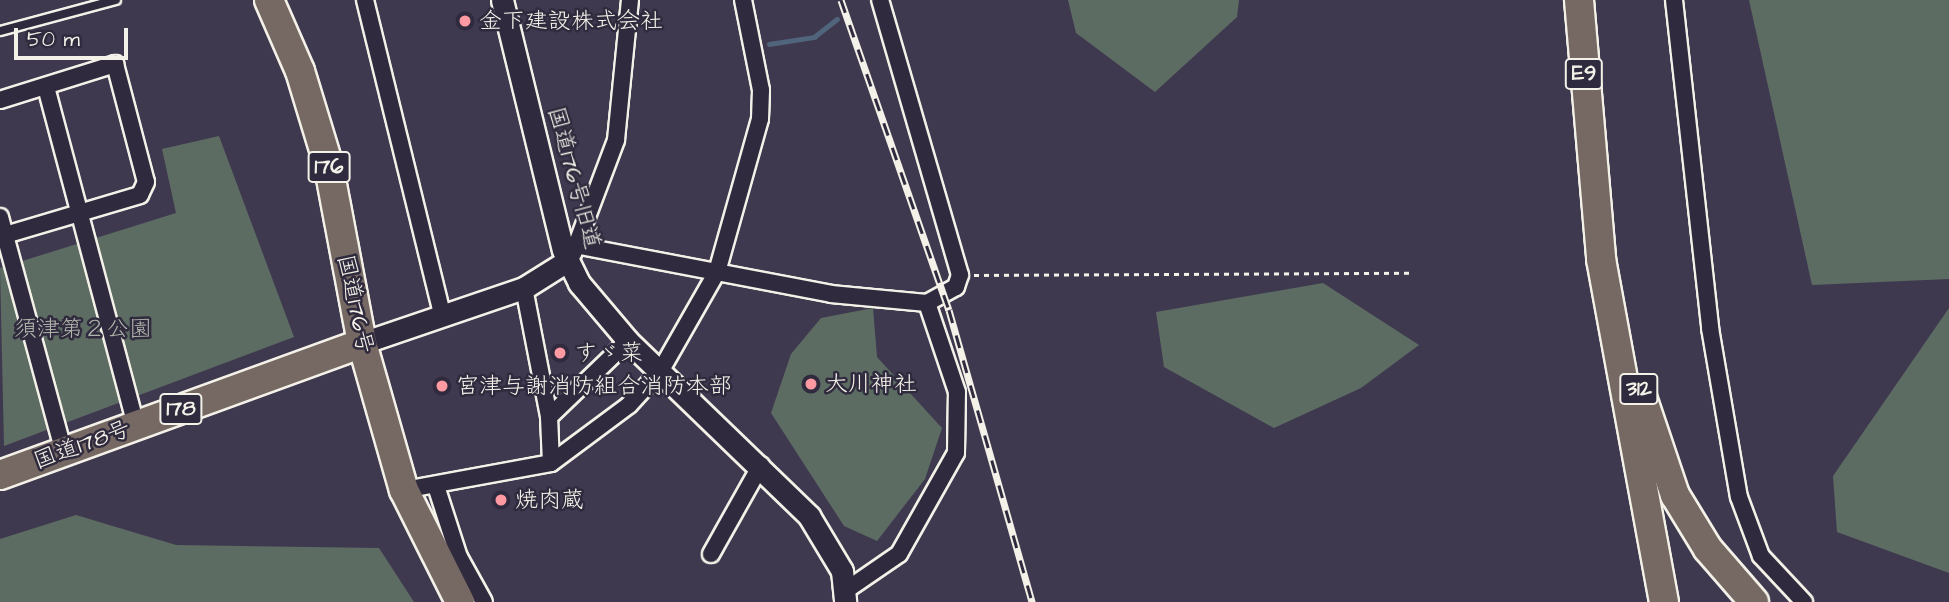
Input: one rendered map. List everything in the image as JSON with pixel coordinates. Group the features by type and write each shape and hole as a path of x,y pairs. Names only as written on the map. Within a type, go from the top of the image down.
{"highway":[{"name":"国道176号","path":"269,0 300,71 328,163 362,343 404,491 460,602"},
{"name":"E9","path":"1579,0 1601,259 1664,602"},
{"name":"312","path":"1592,147 1653,438 1675,495 1708,549 1754,602"},
{"name":"国道178号","path":"0,475 362,343"}],"street":[{"path":"365,0 443,318"},
{"name":"国道176号旧道","path":"502,0 574,253 628,341 761,465 809,516 846,596"},
{"path":"362,343 443,318 524,288 574,253 616,140 630,0"},
{"path":"404,491 551,463 618,414 661,370 718,272 760,120 761,90 743,0"},
{"path":"574,253 718,272 831,293 927,303 956,287 960,275 880,0"},
{"path":"1674,0 1710,328 1739,497 1761,556 1804,602"},
{"path":"0,100 115,64 146,182 140,195 5,235"},
{"path":"46,87 136,426"},
{"path":"0,217 64,453"},
{"path":"524,288 549,417 551,463"},
{"path":"846,596 899,554 956,453 957,392 927,303"},
{"path":"549,417 628,341"},
{"path":"711,554 761,465"},
{"path":"436,486 459,557 484,602"}],"lane":[{"path":"0,31 116,0"}],"path":[{"path":"960,275 1412,273"}],"green space":[{"path":"1068,0 1239,0 1237,17 1155,92 1076,33"},
{"path":"1749,0 1949,0 1949,279 1812,285"},
{"name":"須津第２公園","path":"219,136 294,337 4,446 0,268 176,213 162,149"},
{"path":"1323,283 1419,345 1361,388 1274,428 1164,367 1156,312"},
{"path":"873,308 877,357 942,428 925,479 877,541 844,526 771,413 791,354 821,318"},
{"path":"1949,308 1949,573 1837,532 1833,476"},
{"path":"76,515 176,545 379,548 414,602 0,602 0,539"}],"waterway":[{"path":"769,44 814,37 837,19"}],"railway":[{"path":"841,0 949,310 1032,602"}],"place":[{"name":"金下建設株式会社","path":"465,21"},
{"name":"すゞ菜","path":"560,353"},
{"name":"大川神社","path":"811,384"},
{"name":"宮津与謝消防組合消防本部","path":"442,386"},
{"name":"焼肉蔵","path":"501,500"}]}
